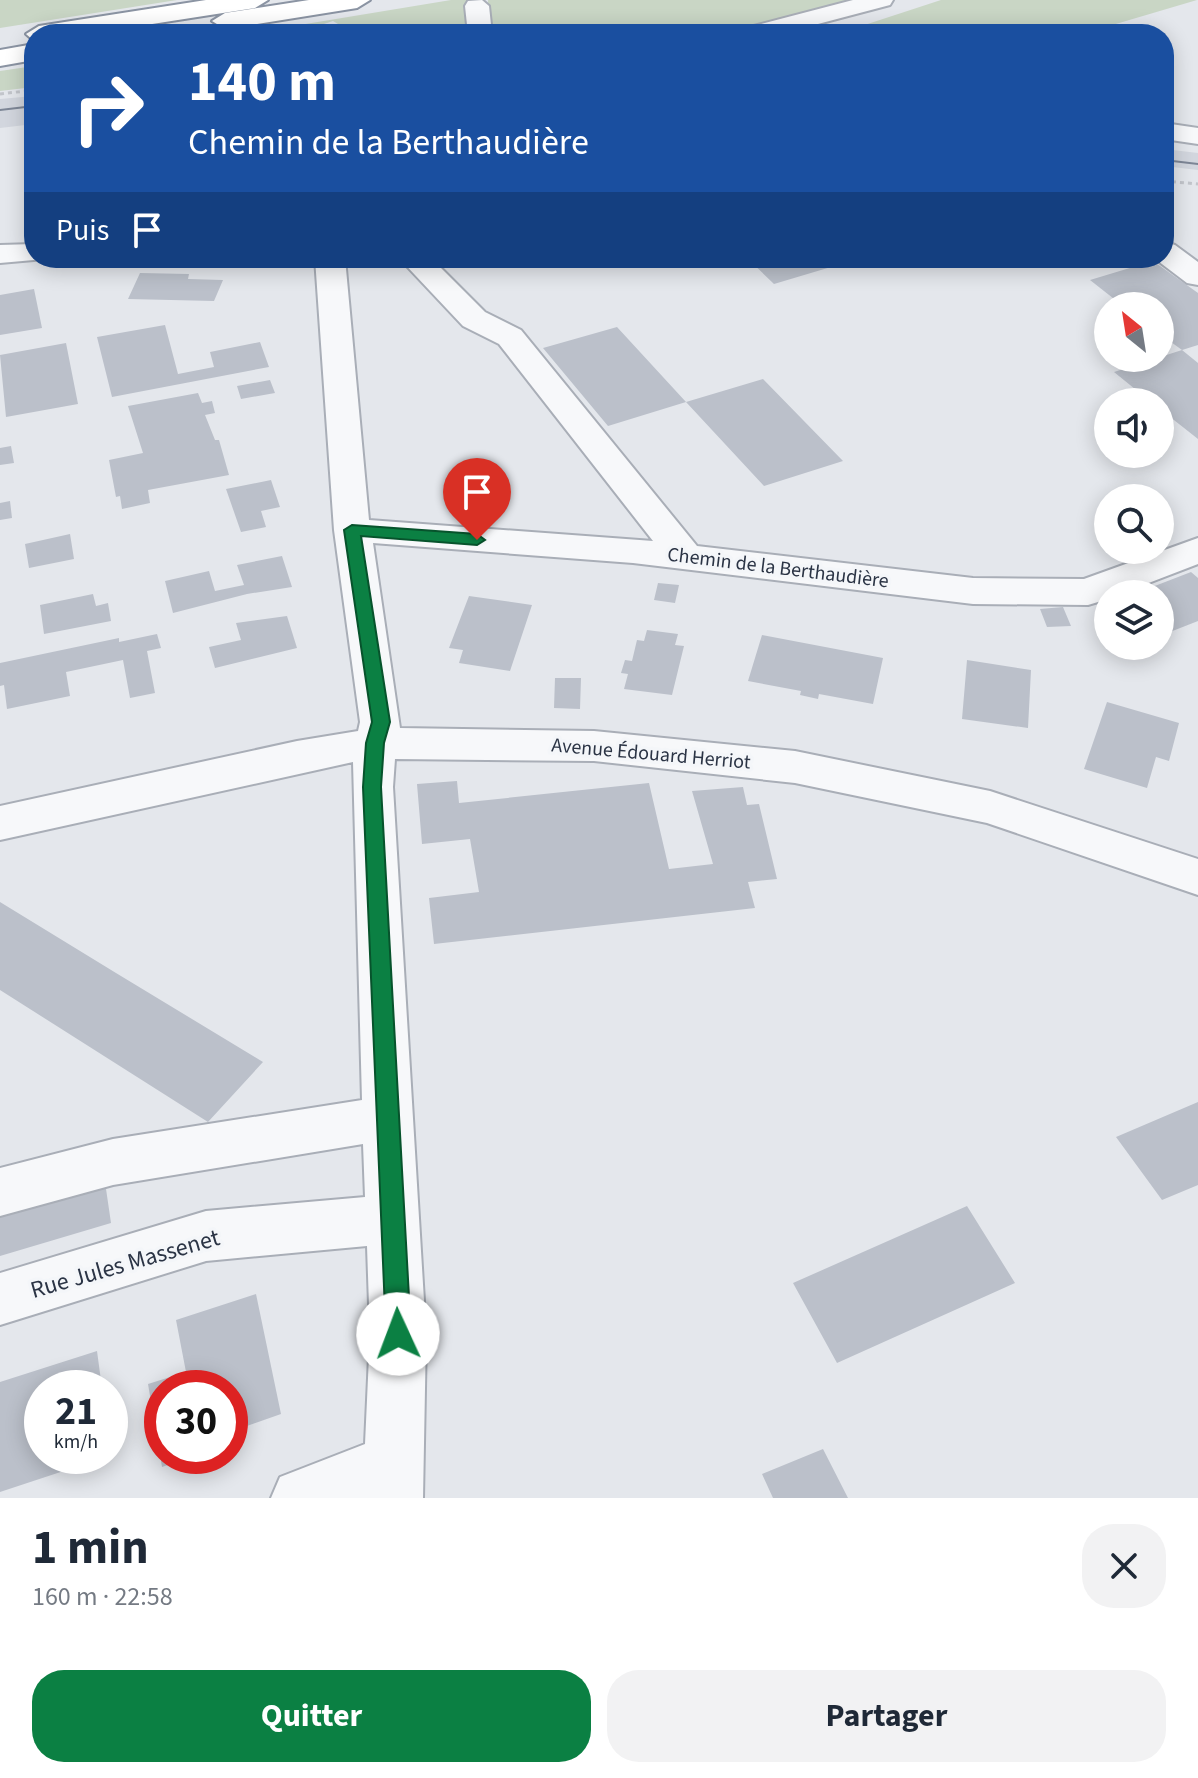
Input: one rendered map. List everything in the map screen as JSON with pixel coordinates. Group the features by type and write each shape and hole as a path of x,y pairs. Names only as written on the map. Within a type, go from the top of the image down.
{"highway":[{"path":"100,24 255,0"},
{"path":"209,24 357,0"},
{"path":"0,40 24,36"},
{"path":"0,58 24,54"}],"street":[{"path":"789,24 881,0"},
{"path":"477,6 479,24"},
{"path":"1174,132 1198,136"},
{"path":"0,254 24,253"},
{"path":"1174,258 1198,276"},
{"path":"301,1498 394,1480 398,1334 372,787 375,743 381,722 352,530 331,268"},
{"path":"424,268 474,319 510,337 685,557"},
{"name":"Chemin de la Berthaudière","path":"352,530 685,557 973,591 1088,592 1198,550"},
{"name":"Avenue Édouard Herriot","path":"0,823 297,756 375,743 594,746 795,767 990,807 1198,877"},
{"path":"0,1192 113,1162 387,1118"},
{"name":"Rue Jules Massenet","path":"0,1299 206,1236 394,1219"}],"path":[{"path":"0,94 24,91"},
{"path":"1174,182 1198,184"}],"shaded area":[{"path":"24,97 24,125 0,128 0,99"},
{"path":"1174,150 1198,153 1198,170 1174,167"}],"green space":[{"path":"0,0 177,0 24,24 0,28"},
{"path":"451,0 485,0 469,3 469,24 338,24 333,21 306,24"},
{"path":"488,0 865,0 762,24 487,24"},
{"path":"941,0 1197,0 1116,24 868,24"},
{"path":"24,67 24,88 0,91 0,71"}],"building":[{"path":"757,268 828,268 774,284"},
{"path":"1130,268 1163,268 1198,293 1198,345 1182,350 1174,344 1174,292 1105,292 1090,280"},
{"path":"140,273 189,274 188,279 223,280 214,301 128,299"},
{"path":"34,289 42,328 0,335 0,295"},
{"path":"165,325 178,374 214,367 210,352 260,342 269,367 112,397 97,337"},
{"path":"617,327 686,402 608,426 543,348"},
{"path":"66,343 78,404 6,417 0,355"},
{"path":"1182,350 1198,363 1198,439 1174,420 1174,388 1134,388 1114,372 1174,372 1174,353"},
{"path":"763,379 843,461 764,486 686,402"},
{"path":"270,380 275,393 241,399 237,386"},
{"path":"198,393 202,403 212,401 215,413 205,415 215,440 219,440 229,475 148,490 150,503 122,509 120,496 116,497 109,460 143,453 128,406"},
{"path":"11,446 14,463 0,465 0,448"},
{"path":"271,480 280,507 261,511 266,527 241,532 226,489"},
{"path":"10,501 12,518 0,520 0,503"},
{"path":"70,534 74,559 29,568 25,544"},
{"path":"282,556 292,587 247,594 173,613 165,581 209,571 215,591 244,585 237,565"},
{"path":"1191,572 1198,578 1198,621 1174,630 1174,580 1170,580"},
{"path":"658,583 679,585 675,603 654,600"},
{"path":"93,594 96,606 108,603 111,621 44,634 40,605"},
{"path":"469,596 532,605 510,671 459,663 463,650 449,648"},
{"path":"1063,607 1071,626 1047,627 1040,609"},
{"path":"287,616 297,648 215,668 209,647 241,640 236,623"},
{"path":"647,630 678,634 675,645 684,646 672,695 624,689 628,674 621,673 625,660 632,661 637,640 644,641"},
{"path":"157,634 161,648 147,651 155,693 130,698 123,660 66,672 70,696 7,709 4,685 0,686 0,663 119,638 119,642"},
{"path":"762,635 883,658 873,704 819,694 818,699 800,695 801,691 748,681"},
{"path":"967,660 1031,670 1028,728 962,719"},
{"path":"555,678 581,678 580,709 554,708"},
{"path":"1107,702 1179,723 1169,761 1156,757 1147,788 1084,769"},
{"path":"457,781 459,803 649,783 669,869 713,864 692,791 743,787 747,805 759,804 777,879 748,882 755,908 434,944 429,898 479,892 470,839 422,844 417,784"},
{"path":"0,902 263,1062 208,1122 0,990"},
{"path":"1198,1102 1198,1185 1162,1200 1116,1137"},
{"path":"105,1182 111,1223 0,1256 0,1213"},
{"path":"967,1206 1015,1283 837,1363 793,1283"},
{"path":"256,1294 281,1414 248,1426 248,1370 186,1370 176,1320"},
{"path":"97,1351 100,1370 38,1370"},
{"path":"24,1374 24,1474 55,1474 0,1492 0,1382"},
{"path":"823,1449 848,1498 773,1498 762,1474"}],"tram line":[{"path":"0,110 24,107"},
{"path":"1174,161 1198,164"}],"route":[{"path":"398,1334 372,787 375,743 381,722 352,530 477,540"}]}
